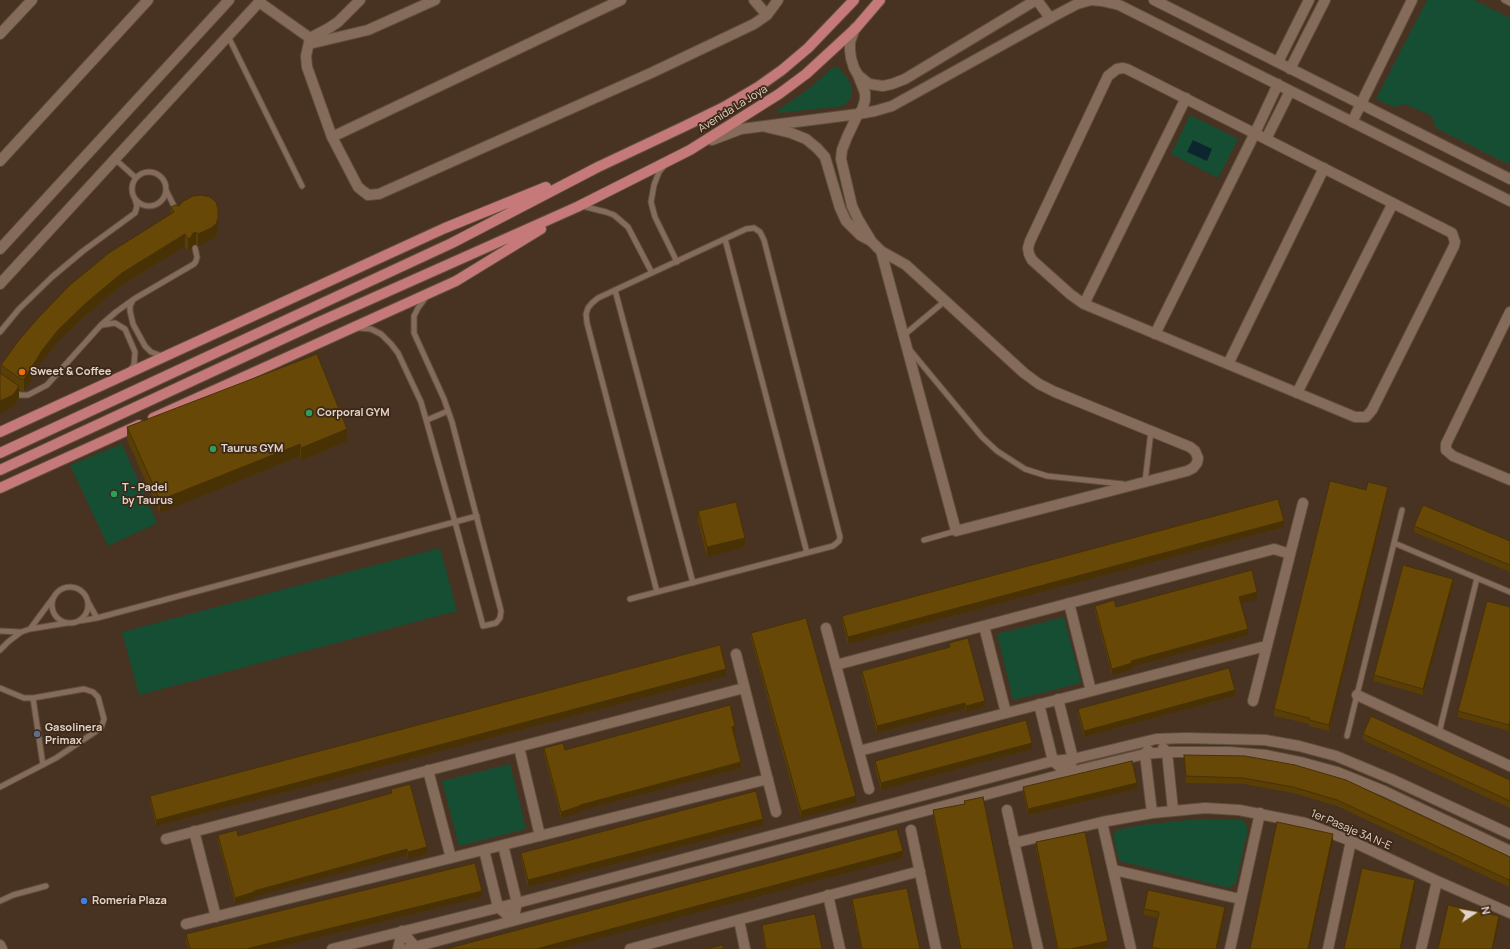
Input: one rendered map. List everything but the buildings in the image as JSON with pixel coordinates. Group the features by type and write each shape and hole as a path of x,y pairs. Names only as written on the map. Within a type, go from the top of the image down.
{"main road":[{"name":"Avenida La Joya","path":"598,167 683,128 758,87 808,48 854,0"},
{"name":"Avenida La Joya","path":"578,206 690,150 779,94 806,74 856,28 880,0"},
{"path":"0,453 452,243 598,167"},
{"path":"0,432 444,228 598,167"},
{"path":"3,484 456,281 578,206"},
{"path":"0,470 317,323 578,206"}],"street":[{"path":"0,34 32,0"},
{"path":"0,161 148,0"},
{"path":"0,249 229,0"},
{"path":"360,0 338,22 310,41 306,56 307,67 332,136 358,187 368,195 379,194 650,73 754,24 767,15 778,0"},
{"path":"310,41 368,30 435,0"},
{"path":"332,136 621,0"},
{"path":"754,0 767,15"},
{"path":"858,75 869,84 883,86 905,79 1036,0 1050,18"},
{"path":"690,150 741,128 858,114 876,111 892,106 1050,18 1077,4 1091,0 1111,2 1352,122 1509,197"},
{"path":"1154,0 1510,179"},
{"path":"1278,62 1309,0"},
{"path":"1290,69 1325,0"},
{"path":"1352,122 1412,0"},
{"path":"0,284 260,1 301,30 310,41"},
{"path":"856,28 850,42 850,50 851,58 865,93 864,105 858,114 842,150 842,166 852,206 872,242 881,251 901,261 1024,373 1039,384 1054,392 1190,447 1195,451 1198,458 1197,463 1193,468 1187,471 956,531 881,251"},
{"path":"1117,69 1127,69 1186,98 1449,230 1452,233 1455,242 1372,410 1366,417 1355,417 1084,304 1070,294 1032,260 1028,248 1030,241 1108,76 1117,69"},
{"path":"1155,334 1278,84"},
{"path":"1266,138 1290,91"},
{"path":"1084,304 1186,98"},
{"path":"759,126 791,133 806,139 817,148 825,157 827,162 840,208 846,221 860,236 872,242"},
{"path":"1228,364 1324,168"},
{"path":"1298,393 1393,202"},
{"path":"1510,312 1446,444 1446,450 1453,456 1510,480"},
{"path":"1253,701 1303,503"},
{"path":"836,664 1274,549 1290,554"},
{"path":"1069,603 1091,691"},
{"path":"984,626 1006,713"},
{"path":"826,628 869,789"},
{"path":"859,751 1266,646"},
{"path":"736,654 776,812"},
{"path":"166,839 744,688"},
{"path":"1357,695 1510,766"},
{"path":"1058,699 1073,759 1067,773"},
{"path":"1039,704 1053,761 1067,773"},
{"path":"332,949 498,907 1053,761 1073,759 1156,739 1186,738 1265,740 1307,748 1336,756 1510,834"},
{"path":"1156,739 1167,752 1173,810"},
{"path":"1152,813 1146,754 1156,739"},
{"path":"519,747 540,836"},
{"path":"402,931 414,948 513,920 1067,773 1146,754 1167,752 1188,751 1265,754 1337,772 1384,791 1510,851"},
{"path":"428,770 451,858"},
{"path":"186,924 768,779"},
{"name":"1er Pasaje 3A N-E","path":"1014,843 1102,822 1152,813 1205,808 1232,809 1260,813 1305,823 1352,841 1510,913"},
{"path":"1006,810 1038,949"},
{"path":"1230,949 1260,813"},
{"path":"1102,822 1131,949"},
{"path":"911,830 936,949"},
{"path":"194,832 216,917"},
{"path":"1328,949 1352,841"},
{"path":"503,845 517,902 513,920"},
{"path":"484,850 498,907 513,920"},
{"path":"1114,870 1240,899"},
{"path":"630,949 739,920 828,894 920,871"},
{"path":"1421,949 1437,881"},
{"path":"828,894 840,949"},
{"path":"739,920 745,949"},
{"path":"398,949 402,931"},
{"path":"0,945 2,949"}],"lane":[{"path":"1504,0 1510,3"},
{"path":"228,36 302,186"},
{"path":"115,159 136,178"},
{"path":"670,161 659,172 652,193 652,202 655,217 677,262"},
{"path":"0,332 19,309 52,277 83,251 135,213 137,206 131,188 136,178 146,172 157,174 164,183 178,214"},
{"path":"135,200 144,206 154,205 163,199 166,188"},
{"path":"578,206 606,212 621,220 628,227 652,273"},
{"path":"630,599 693,583 833,546 839,541 840,534 764,240 760,232 754,228 746,229 615,290 592,303 586,314 587,323 657,592"},
{"path":"725,239 807,553"},
{"path":"10,389 20,395 24,395 47,385 101,325 116,312 194,264 197,257 195,248"},
{"path":"345,330 355,328 371,329 380,334 398,353 421,402 427,420 482,626 496,623 500,618 501,611 448,411 414,333 414,316 424,299 435,290"},
{"path":"615,290 693,583"},
{"path":"134,300 130,306 131,318 141,341 151,352 164,356"},
{"path":"904,335 945,301"},
{"path":"101,325 114,323 125,330 135,352 134,365 128,372"},
{"path":"907,346 982,437 997,451 1025,469 1047,476 1133,486"},
{"path":"427,420 448,411"},
{"path":"1145,482 1150,431"},
{"path":"1347,736 1402,510"},
{"path":"0,650 21,632 30,629 97,618 477,516"},
{"path":"924,540 956,531"},
{"path":"1394,543 1510,592"},
{"path":"1439,733 1476,578"},
{"path":"30,629 55,596 63,588 74,587 83,592 97,618"},
{"path":"55,596 53,607 54,612 62,620 75,622 86,613 88,602"},
{"path":"0,631 21,632"},
{"path":"0,688 24,698 33,698 84,689 93,692 98,697 104,719 101,728 56,758 0,788"},
{"path":"33,698 43,765"},
{"path":"0,901 13,895 46,886"}],"green space":[{"path":"1427,0 1474,0 1510,18 1510,160 1508,164 1436,128 1432,116 1405,104 1394,107 1376,99"},
{"path":"838,67 848,79 852,88 852,96 844,106 779,113 777,111 810,88 832,68"},
{"path":"1190,115 1238,139 1218,178 1171,154"},
{"name":"T - Padel by Taurus","path":"122,444 157,523 108,546 70,465"},
{"path":"440,548 457,611 139,695 122,632"},
{"path":"1064,617 1081,683 1013,700 997,634"},
{"path":"510,764 526,829 459,846 442,781"},
{"path":"1196,819 1243,820 1248,829 1236,883 1229,888 1119,861 1113,835 1117,830 1141,825"}],"water":[{"path":"1193,140 1212,149 1207,161 1187,152"}],"place":[{"name":"Sweet & Coffee","path":"22,372"},
{"name":"Corporal GYM","path":"309,413"},
{"name":"Taurus GYM","path":"213,449"},
{"name":"T - Padel by Taurus","path":"114,494"},
{"name":"Gasolinera Primax","path":"37,734"},
{"name":"Romería Plaza","path":"84,901"}]}
